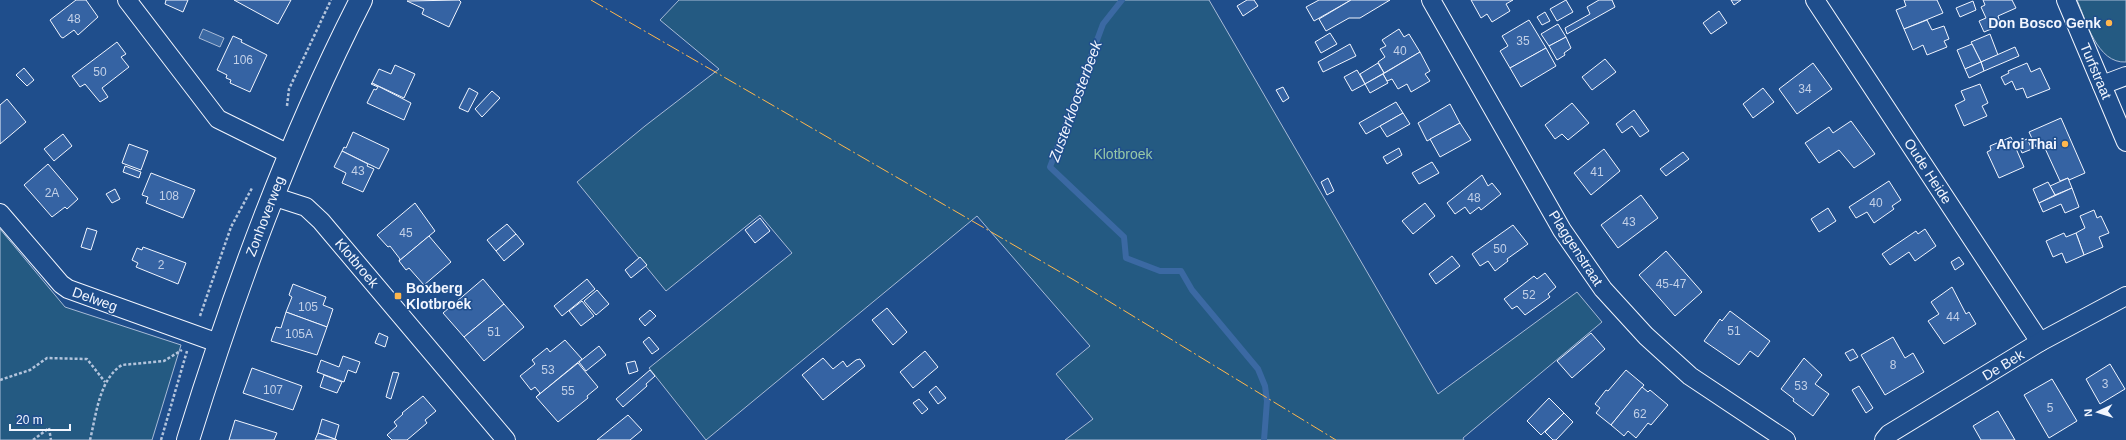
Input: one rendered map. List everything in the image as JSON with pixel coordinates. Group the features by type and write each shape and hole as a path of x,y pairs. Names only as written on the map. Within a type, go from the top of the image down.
{"street":[{"path":"127,0 218,119 289,154"},
{"name":"Zonhoverweg","path":"188,440 218,343 272,196 332,57 361,0"},
{"name":"Plaggenstraat","path":"1431,0 1562,230 1603,290 1646,336 1690,376 1786,440"},
{"name":"Oude Heide","path":"1815,0 2040,342"},
{"name":"Turfstraat","path":"2066,0 2126,142"},
{"path":"2102,85 2126,76"},
{"name":"Klotbroek","path":"272,196 306,207 321,221 506,440"},
{"name":"Delweg","path":"0,213 61,284 68,289 218,343"},
{"name":"De Bek","path":"1884,440 1889,434 2040,342 2126,296"}],"path":[{"path":"90,440 106,382 116,369 122,365 164,361 189,346"},
{"path":"0,380 30,370 47,358 87,359 106,382"},
{"path":"33,440 49,428 51,440"}],"green space":[{"name":"Klotbroek","path":"679,0 1209,0 1438,394 1577,292 1602,322 1463,438 1464,440 1065,440 1093,419 1056,374 1090,346 977,216 706,440 649,368 792,253 760,215 666,291 577,182 645,126 719,69 660,20"},
{"name":"Don Bosco Genk","path":"2077,0 2126,0 2126,62 2116,61 2107,56 2100,49 2089,29"},
{"path":"0,229 65,307 181,345 152,440 0,440"}],"shaded area":[{"path":"203,29 224,38 220,47 199,38"}],"building":[{"path":"76,0 86,0 98,17 78,35 74,30 63,38 50,20"},
{"path":"166,0 188,0 183,12 165,4"},
{"path":"234,0 291,0 278,24"},
{"path":"459,0 461,2 449,27 422,14 424,9 407,1"},
{"path":"1247,0 1254,0 1258,6 1243,16 1237,6"},
{"path":"1319,0 1351,0 1314,21 1306,7"},
{"path":"1351,0 1390,0 1360,18 1349,18 1326,31 1319,19"},
{"path":"1471,0 1513,0 1506,4 1510,11 1492,22 1487,14 1481,18"},
{"path":"1566,0 1573,12 1557,21 1550,9"},
{"path":"1599,0 1612,0 1615,7 1567,34 1565,28 1590,14 1587,7"},
{"path":"1731,0 1741,0 1734,5"},
{"path":"1904,0 1937,0 1943,13 1904,29 1896,10 1906,6"},
{"path":"1983,0 2012,0 2016,8 1998,16 2001,25 1984,32 1979,21 1986,18 1981,7 1985,5"},
{"path":"1973,1 1976,10 1960,17 1956,8"},
{"path":"1719,11 1727,23 1711,34 1703,23"},
{"path":"1545,12 1550,21 1542,25 1537,17"},
{"path":"1529,20 1546,48 1510,68 1500,51 1508,46 1502,36"},
{"path":"1927,20 1932,30 1944,26 1949,39 1944,41 1947,47 1927,55 1923,45 1913,50 1904,29"},
{"path":"1558,24 1566,37 1549,46 1541,34"},
{"path":"1399,29 1404,37 1409,34 1420,52 1384,73 1378,62 1385,57 1380,49 1386,46 1382,40"},
{"path":"1330,33 1337,44 1321,53 1315,42"},
{"path":"1990,34 1998,55 1981,62 1971,42"},
{"path":"233,36 242,40 241,42 267,55 250,92 230,83 231,80 226,78 227,75 217,70"},
{"path":"1566,37 1571,48 1564,53 1565,55 1557,60 1549,46"},
{"path":"117,42 126,54 121,57 129,67 102,88 108,97 100,102 85,84 80,87 72,76"},
{"path":"1350,44 1356,56 1323,72 1318,62"},
{"path":"1972,44 1981,62 1965,69 1957,50"},
{"path":"2015,47 2019,56 1984,71 1981,62"},
{"path":"1546,48 1556,66 1521,87 1510,68"},
{"path":"1420,52 1430,71 1425,74 1430,81 1411,92 1407,84 1398,89 1392,79 1387,81 1383,74"},
{"path":"1605,59 1616,72 1592,90 1582,77"},
{"path":"1981,62 1984,71 1969,78 1965,69"},
{"path":"1378,63 1384,73 1365,84 1360,74"},
{"path":"1813,63 1832,89 1797,114 1779,89"},
{"path":"2027,63 2031,72 2040,68 2050,89 2027,98 2023,88 2016,90 2012,81 2005,85 2001,77 2009,73 2008,71"},
{"path":"395,65 415,74 404,98 372,83 379,69 391,74"},
{"path":"24,68 34,80 27,86 16,75"},
{"path":"1357,70 1365,84 1352,91 1344,77"},
{"path":"1383,74 1388,83 1370,93 1365,84"},
{"path":"372,83 411,103 404,120 367,103 374,89 376,90 378,87 371,84"},
{"path":"1980,84 1988,103 1982,106 1987,116 1964,126 1955,105 1965,100 1961,91"},
{"path":"1283,87 1289,98 1283,102 1276,90"},
{"path":"469,88 478,93 468,112 459,108"},
{"path":"1763,88 1774,102 1753,118 1743,104"},
{"path":"492,91 500,98 482,117 475,109"},
{"path":"7,99 26,122 0,144 0,105"},
{"path":"1396,102 1403,113 1366,134 1359,123"},
{"path":"1572,103 1589,123 1568,140 1562,134 1555,139 1545,125"},
{"path":"1450,104 1460,123 1427,141 1418,123"},
{"path":"1634,110 1649,131 1640,137 1632,126 1622,133 1616,124"},
{"path":"1403,113 1410,124 1387,137 1380,126"},
{"path":"2061,118 2085,173 2069,180 2068,178 2060,181 2043,144 2036,147 2029,132"},
{"path":"1851,121 1875,154 1854,168 1839,150 1819,163 1805,143 1829,127 1833,133"},
{"path":"1460,123 1471,140 1440,157 1430,139"},
{"path":"353,132 389,149 379,169 342,151 344,147 346,148"},
{"path":"63,134 72,146 54,161 44,149"},
{"path":"2011,137 2024,167 1999,178 1987,152 1991,150 1990,146 1997,143 1999,147 2004,145 2002,141"},
{"path":"2027,139 2032,149 2022,153 2018,143"},
{"path":"129,144 148,151 141,170 122,163"},
{"path":"1399,148 1402,155 1387,164 1383,157"},
{"path":"1604,149 1620,171 1591,195 1574,173"},
{"path":"342,151 368,164 367,166 374,169 363,192 342,183 346,173 334,167"},
{"path":"1683,152 1689,159 1666,176 1660,169"},
{"path":"1432,162 1439,173 1419,184 1412,173"},
{"path":"48,164 78,199 67,209 65,207 52,217 24,185"},
{"path":"125,166 141,172 139,178 123,172"},
{"path":"151,173 195,190 183,218 146,203 148,197 142,195"},
{"path":"1482,175 1488,186 1492,183 1501,194 1481,210 1479,207 1470,214 1465,207 1455,214 1447,203"},
{"path":"1328,178 1334,191 1327,195 1321,182"},
{"path":"2068,178 2072,188 2055,195 2050,186"},
{"path":"1889,181 1901,200 1892,206 1894,209 1874,223 1867,212 1856,218 1849,207"},
{"path":"2048,182 2055,195 2039,203 2033,189"},
{"path":"2072,188 2079,207 2065,213 2061,204 2043,212 2039,203"},
{"path":"115,189 120,199 112,203 106,194"},
{"path":"1641,195 1658,218 1618,248 1601,225"},
{"path":"415,203 435,231 399,261 400,259 390,246 388,247 377,235"},
{"path":"1425,203 1435,216 1413,234 1402,221"},
{"path":"1828,208 1836,221 1819,232 1811,219"},
{"path":"2094,210 2097,218 2101,216 2109,233 2099,237 2103,247 2084,255 2076,233 2085,228 2080,216"},
{"path":"760,218 770,231 755,243 745,230"},
{"path":"507,224 516,234 496,251 487,240"},
{"path":"1513,225 1528,244 1507,259 1508,261 1495,271 1488,261 1480,266 1472,254"},
{"path":"87,228 97,231 91,250 81,247"},
{"path":"1925,229 1936,246 1915,261 1909,252 1890,265 1882,254 1916,231 1918,234"},
{"path":"2064,233 2066,237 2076,233 2084,255 2066,263 2062,253 2053,257 2046,241"},
{"path":"516,234 524,244 504,261 496,251"},
{"path":"429,236 451,262 424,285 409,268 406,270 399,261"},
{"path":"143,247 186,263 178,284 136,267 138,263 132,260 137,248 142,250"},
{"path":"1666,251 1702,292 1675,316 1639,275"},
{"path":"1452,256 1460,266 1436,284 1429,274"},
{"path":"640,257 647,265 631,278 625,270"},
{"path":"1959,257 1964,264 1955,270 1951,262"},
{"path":"1545,273 1556,287 1548,294 1550,297 1525,315 1517,306 1512,309 1504,299 1534,276 1537,279"},
{"path":"483,279 504,304 464,337 443,313"},
{"path":"587,279 595,289 562,316 554,306"},
{"path":"293,284 326,297 323,305 333,309 327,327 286,312 292,297 289,295"},
{"path":"1952,287 1966,314 1969,312 1976,324 1944,344 1928,321 1939,314 1931,302"},
{"path":"597,290 609,304 596,315 584,301"},
{"path":"582,301 594,316 581,326 569,311"},
{"path":"504,304 524,327 484,361 464,337"},
{"path":"887,308 907,332 893,345 872,320"},
{"path":"650,310 656,316 645,326 639,319"},
{"path":"1730,311 1770,341 1758,357 1750,351 1739,365 1704,341 1720,319 1722,321"},
{"path":"286,312 327,327 317,355 271,341 276,327 281,328"},
{"path":"379,333 388,337 385,347 375,343"},
{"path":"1591,333 1605,349 1572,378 1557,361"},
{"path":"649,337 659,349 652,354 643,342"},
{"path":"1893,337 1905,358 1913,353 1924,372 1885,395 1861,355"},
{"path":"565,340 582,359 536,397 540,393 535,387 531,390 520,376 535,364 532,360 547,348 550,352"},
{"path":"599,346 606,355 586,371 579,362"},
{"path":"1853,349 1858,357 1850,361 1845,353"},
{"path":"925,351 938,367 913,388 900,372"},
{"path":"343,356 360,362 356,373 348,370 344,382 317,372 321,360 339,367"},
{"path":"823,358 833,369 843,361 847,367 856,360 860,359 865,366 823,400 802,375"},
{"path":"1804,358 1822,375 1815,384 1829,394 1813,416 1793,401 1794,399 1781,389"},
{"path":"635,361 638,371 629,374 626,363"},
{"path":"578,363 598,387 587,396 588,398 558,422 536,397"},
{"path":"2110,364 2125,389 2100,404 2086,379"},
{"path":"252,368 302,386 293,410 243,393"},
{"path":"650,370 655,376 646,384 647,386 623,407 616,399"},
{"path":"1626,370 1644,385 1611,425 1596,413 1600,408 1595,404 1606,390 1608,391"},
{"path":"393,372 399,373 391,399 386,397"},
{"path":"324,375 342,382 337,393 320,387"},
{"path":"2052,379 2077,421 2049,438 2024,395"},
{"path":"936,386 946,398 938,404 929,392"},
{"path":"1859,386 1873,408 1866,413 1852,390"},
{"path":"1642,387 1648,392 1650,390 1668,405 1651,425 1648,423 1636,438 1628,431 1624,436 1611,425"},
{"path":"423,396 436,411 425,420 427,423 407,440 392,440 387,435 397,426 394,422 403,414 402,413"},
{"path":"1549,398 1564,413 1541,435 1527,421"},
{"path":"919,399 928,409 922,414 913,403"},
{"path":"1998,411 2015,440 1981,440 1973,426"},
{"path":"1564,413 1573,422 1556,440 1553,440 1545,432"},
{"path":"628,415 642,430 630,440 597,440"},
{"path":"322,419 339,425 335,439 318,433"},
{"path":"235,420 277,433 274,440 229,440"},
{"path":"318,433 337,440 315,440"}],"waterway":[{"name":"Zusterkloosterbeek","path":"1122,0 1103,24 1050,167 1124,237 1126,258 1160,271 1181,271 1192,290 1258,369 1265,386 1267,401 1264,440"}],"power":[{"path":"591,0 1074,280 1336,440"}],"place":[{"name":"Don Bosco Genk","path":"2109,23"},
{"name":"Aroi Thai","path":"2065,144"},
{"name":"Boxberg Klotbroek","path":"398,296"}]}
